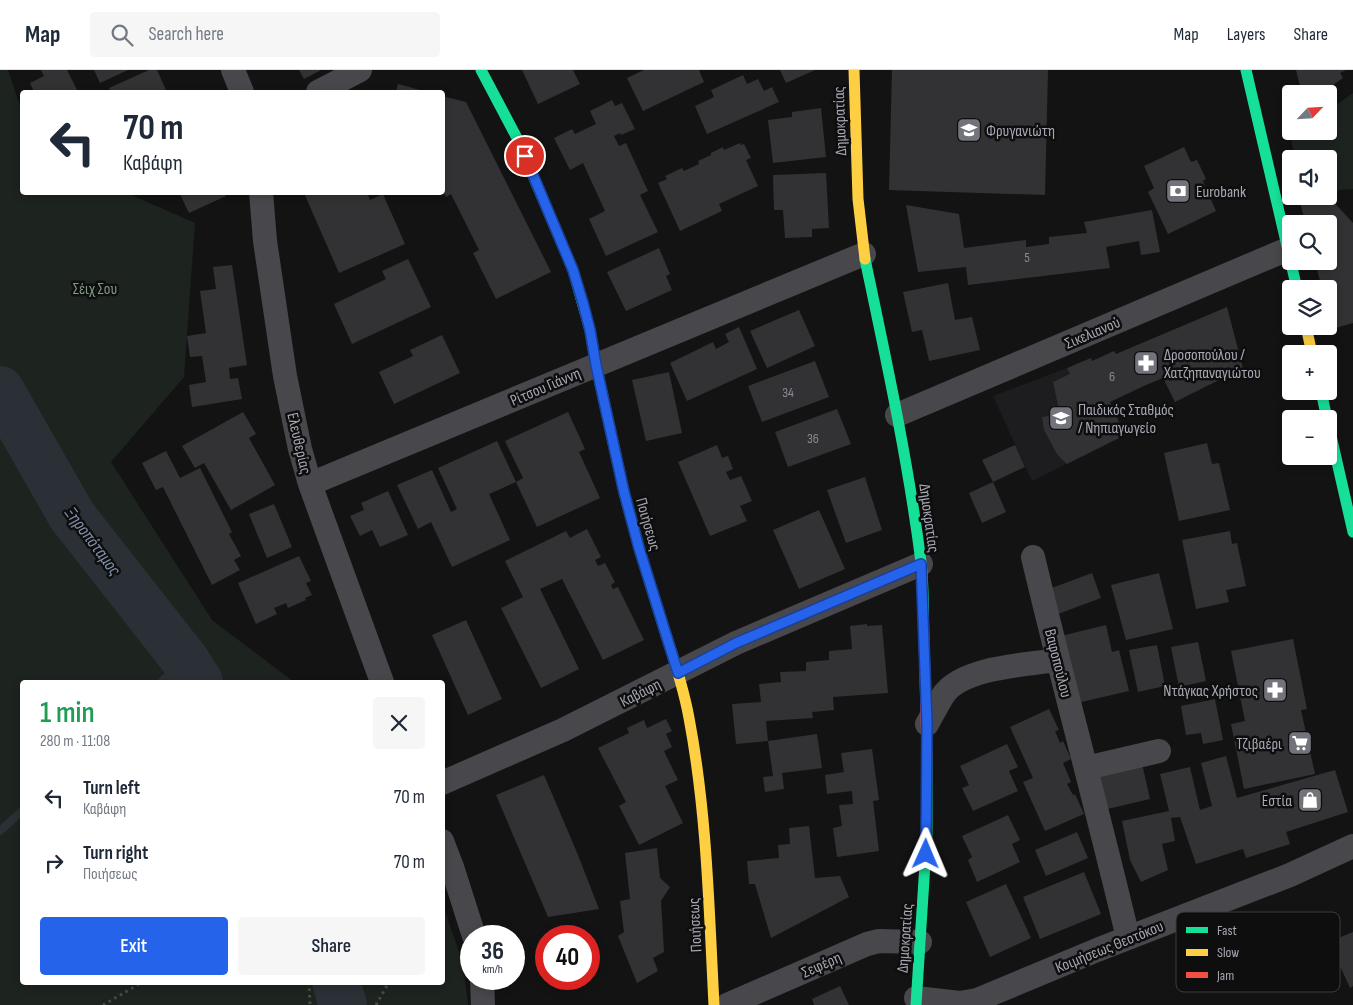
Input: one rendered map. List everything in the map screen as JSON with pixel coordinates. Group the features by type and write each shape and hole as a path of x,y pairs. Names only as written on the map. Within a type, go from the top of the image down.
{"street":[{"path":"232,70 241,90"},
{"path":"322,90 360,70"},
{"name":"Ποιήσεως","path":"482,70 517,138 573,270 590,330 624,492 690,717 699,777 707,869 714,1005"},
{"name":"Δημοκρατίας","path":"854,70 858,199 864,254 896,415 921,564 927,724 926,854 916,1001"},
{"path":"1246,70 1282,223"},
{"name":"Ελευθερίας","path":"261,195 265,241 285,376 300,449 310,484 381,680"},
{"name":"Σικελιανού","path":"896,415 1282,252"},
{"name":"Ρίτσου Γιάννη","path":"310,484 864,254"},
{"path":"1337,462 1353,532"},
{"name":"Βαφοπούλου","path":"1034,557 1057,660 1128,938"},
{"name":"Καβάφη","path":"445,782 563,730 736,643 921,564"},
{"path":"927,724 945,692 970,676 987,671 1057,660"},
{"path":"1086,768 1159,750"},
{"name":"Κοιμήσεως Θεοτόκου","path":"1195,912 1290,875 1353,846"},
{"path":"445,849 471,925"},
{"name":"Κοιμήσεως Θεοτόκου","path":"916,1001 960,1003 977,1000 1176,919"},
{"name":"Σεφέρη","path":"727,1005 867,944 879,941 920,942"},
{"path":"482,990 483,1005"}],"path":[{"path":"103,1005 138,985"},
{"path":"309,985 310,1005"},
{"path":"376,1005 387,985"}],"shaded area":[{"name":"Παιδικός Σταθμός / Νηπιαγωγείο","path":"1091,358 1125,435 1032,481 993,396"}],"green space":[{"name":"Σέιχ Σου","path":"0,70 8,70 20,106 20,195 132,195 195,223 184,377 111,462 212,620 291,680 20,680 20,985 445,985 445,911 460,955 460,990 466,990 468,1005 0,1005"},
{"path":"1353,93 1353,189 1337,190 1337,150 1294,150 1291,140 1338,140 1338,104"}],"building":[{"path":"41,70 67,70 77,90 33,90 30,83 44,76"},
{"path":"94,70 128,70 100,83"},
{"path":"149,70 157,70 166,90 110,90 109,88"},
{"path":"299,70 321,70 304,79"},
{"path":"522,70 573,70 580,84 538,104"},
{"path":"644,70 699,70 704,82 643,111 627,78"},
{"path":"780,70 815,70 786,83"},
{"name":"Φρυγανιώτη","path":"892,70 1048,70 1045,195 889,190"},
{"path":"1296,70 1346,70 1340,73 1343,78 1333,85 1300,85"},
{"path":"743,75 747,84 758,79 764,91 772,87 779,102 707,134 695,106 714,97 711,90"},
{"path":"398,84 420,90 396,90"},
{"path":"445,97 466,102 551,272 496,299 473,253 479,250 451,194 446,197"},
{"path":"612,100 615,106 622,103 635,129 614,136 619,146 626,143 648,191 640,195 658,232 606,256 589,219 605,211 583,163 570,170 554,138 572,129 575,134 596,124 590,111"},
{"path":"821,108 826,157 773,163 768,120 792,117 792,112"},
{"path":"740,143 741,145 744,144 751,158 746,160 758,186 719,204 722,211 680,231 658,183 667,179 665,176 682,168 684,171 699,164 698,161 723,147 724,150"},
{"path":"1184,147 1191,162 1197,160 1206,179 1203,181 1216,211 1168,234 1148,192 1154,188 1144,166"},
{"path":"826,173 829,228 812,229 812,237 785,238 783,210 774,210 773,175"},
{"path":"180,195 226,195 226,196 189,213"},
{"path":"305,195 368,195 370,200 383,195 405,244 339,273"},
{"path":"906,205 959,214 964,248 1026,240 1026,247 1049,244 1049,237 1087,233 1084,222 1152,210 1160,252 1141,255 1139,241 1106,247 1110,268 968,285 966,267 918,272"},
{"path":"1301,205 1336,205 1353,223 1353,323 1337,328 1337,280 1320,280 1317,270 1337,270 1337,215 1303,215"},
{"path":"659,248 670,274 666,276 672,290 626,311 607,272"},
{"path":"408,259 431,307 352,344 334,304 386,279 382,271"},
{"path":"232,265 247,365 229,368 230,379 238,378 242,399 192,407 189,385 206,382 202,356 190,357 187,336 206,333 200,291 216,289 213,267"},
{"path":"948,283 955,320 972,317 980,350 929,361 922,330 912,332 903,292"},
{"path":"1227,307 1243,368 1175,402 1163,378 1146,385 1110,402 1125,435 1067,464 1057,454 1044,430 1042,417 1060,414 1053,382 1070,374 1067,368 1091,358 1092,361 1114,351 1116,354"},
{"path":"799,310 815,346 767,368 750,331"},
{"path":"739,327 757,369 687,401 670,363 713,342 716,349 729,342 725,334"},
{"path":"442,335 460,373 394,404 379,372 413,356 410,350"},
{"path":"815,361 829,397 762,422 748,386"},
{"path":"669,372 682,433 646,441 632,380"},
{"path":"837,409 851,444 788,467 775,432"},
{"path":"243,412 256,434 249,438 275,485 231,510 204,463 195,468 182,446"},
{"path":"568,412 585,449 579,452 600,498 537,527 516,482 523,478 505,441"},
{"path":"497,441 516,482 489,494 510,540 452,567 431,522 418,529 397,485 432,470 451,512 457,509 438,468"},
{"path":"1207,443 1212,464 1219,463 1230,510 1179,521 1164,453"},
{"path":"717,445 722,458 728,456 733,469 726,472 730,480 741,476 752,501 740,506 747,521 710,536 678,462"},
{"path":"1015,445 1025,467 993,482 982,460"},
{"path":"166,451 180,478 200,468 232,532 229,534 241,556 234,560 240,570 212,585 163,487 156,490 142,463"},
{"path":"865,477 882,530 846,543 827,490"},
{"path":"993,482 1006,512 982,523 969,493"},
{"path":"388,491 408,535 380,547 372,530 360,536 350,516 364,510 361,503"},
{"path":"274,504 292,547 267,558 249,514"},
{"path":"819,510 845,569 799,589 773,530"},
{"path":"587,529 601,557 595,560 598,566 605,563 615,582 611,585 613,589 618,587 644,640 603,660 562,579 540,589 579,669 541,688 501,608 523,597 505,561 566,531 570,538"},
{"path":"1230,531 1232,544 1237,543 1246,586 1226,590 1229,602 1196,609 1182,540"},
{"path":"299,556 311,581 306,583 312,595 305,598 306,600 288,608 286,603 274,608 277,614 256,624 238,583"},
{"path":"1092,573 1101,598 1058,614 1049,589"},
{"path":"1159,573 1173,629 1126,640 1111,585"},
{"path":"466,620 502,699 468,715 432,635"},
{"path":"882,625 888,693 833,697 834,710 812,712 813,718 766,721 768,741 736,744 732,704 761,702 759,684 781,682 780,672 806,671 806,662 829,660 829,651 852,649 850,626"},
{"path":"1106,625 1112,652 1119,650 1129,691 1077,703 1061,636"},
{"path":"1293,639 1307,709 1301,710 1315,774 1244,789 1231,724 1245,721 1231,651"},
{"path":"1198,642 1206,681 1179,687 1171,647"},
{"path":"1157,645 1165,686 1138,692 1129,650"},
{"path":"1215,699 1223,740 1203,744 1201,733 1186,735 1181,706"},
{"path":"1049,709 1059,730 1055,731 1060,743 1063,741 1071,759 1063,763 1071,782 1067,784 1073,795 1075,794 1084,814 1045,831 1023,782 1033,778 1010,727"},
{"path":"666,719 672,731 666,734 672,747 664,751 678,780 665,786 683,823 639,845 619,806 626,802 598,748 629,733 627,728 644,720 647,728"},
{"path":"817,734 822,768 782,773 784,789 765,792 763,777 773,776 768,741"},
{"path":"1007,744 1018,767 1009,771 1018,791 973,811 962,788 969,785 960,766"},
{"path":"872,749 879,800 873,801 879,851 837,857 833,828 842,826 839,805 853,804 852,791 827,794 825,775 844,772 841,753"},
{"path":"1226,756 1237,798 1335,770 1348,812 1286,832 1290,844 1246,858 1243,849 1196,864 1180,817 1171,818 1175,841 1162,844 1168,870 1141,882 1130,860 1122,821 1169,811 1160,774 1190,767 1200,810 1212,806 1201,763"},
{"path":"1141,759 1150,799 1099,811 1090,771"},
{"path":"544,775 599,909 548,917 496,795"},
{"path":"1008,815 1020,840 1012,844 1020,862 977,882 968,860 972,857 962,836"},
{"path":"809,826 815,878 840,876 849,897 771,938 755,884 749,884 747,861 779,858 778,845 790,844 789,828"},
{"path":"1077,832 1088,858 1046,876 1035,850"},
{"path":"657,848 660,878 670,887 661,901 664,952 653,958 658,971 637,983 618,936 624,932 620,901 630,899 625,853"},
{"path":"1084,872 1101,914 1040,939 1023,897"},
{"path":"1006,884 1031,938 990,957 966,902"},
{"path":"1353,932 1353,986 1350,988 1340,966 1340,937"},
{"path":"840,986 849,1005 814,1005 812,999"}],"waterway":[{"name":"Ξηροπόταμος","path":"0,390 72,516 185,660 198,680"},
{"path":"163,680 185,660"},
{"path":"0,831 20,813"},
{"name":"Ξηροπόταμος","path":"337,985 343,1005"}],"traffic: fast":[{"path":"481,70 517,138 573,270 590,330 624,492 666,635"},
{"path":"1246,70 1295,280"},
{"path":"865,259 896,410 916,524 922,571 924,638"},
{"path":"1323,400 1325,410"},
{"path":"1337,462 1353,532"},
{"path":"916,1005 927,832 927,755"}],"traffic: slow":[{"path":"854,70 858,199 865,259"},
{"path":"1308,335 1310,345"},
{"path":"666,635 687,708 700,789 704,825 714,1005"}],"traffic: jam":[{"path":"924,638 927,755"}],"place":[{"name":"Φρυγανιώτη","path":"969,130"},
{"name":"Eurobank","path":"1178,191"},
{"name":"Δροσοπούλου / Χατζηπαναγιώτου","path":"1146,363"},
{"name":"Παιδικός Σταθμός / Νηπιαγωγείο","path":"1061,418"},
{"name":"Ντάγκας Χρήστος","path":"1275,690"},
{"name":"Τζιβαέρι","path":"1300,743"},
{"name":"Εστία","path":"1310,800"}],"route":[{"path":"525,156 573,270 583,303 624,492 639,548 678,673 736,643 921,564 927,724 926,854"}]}
